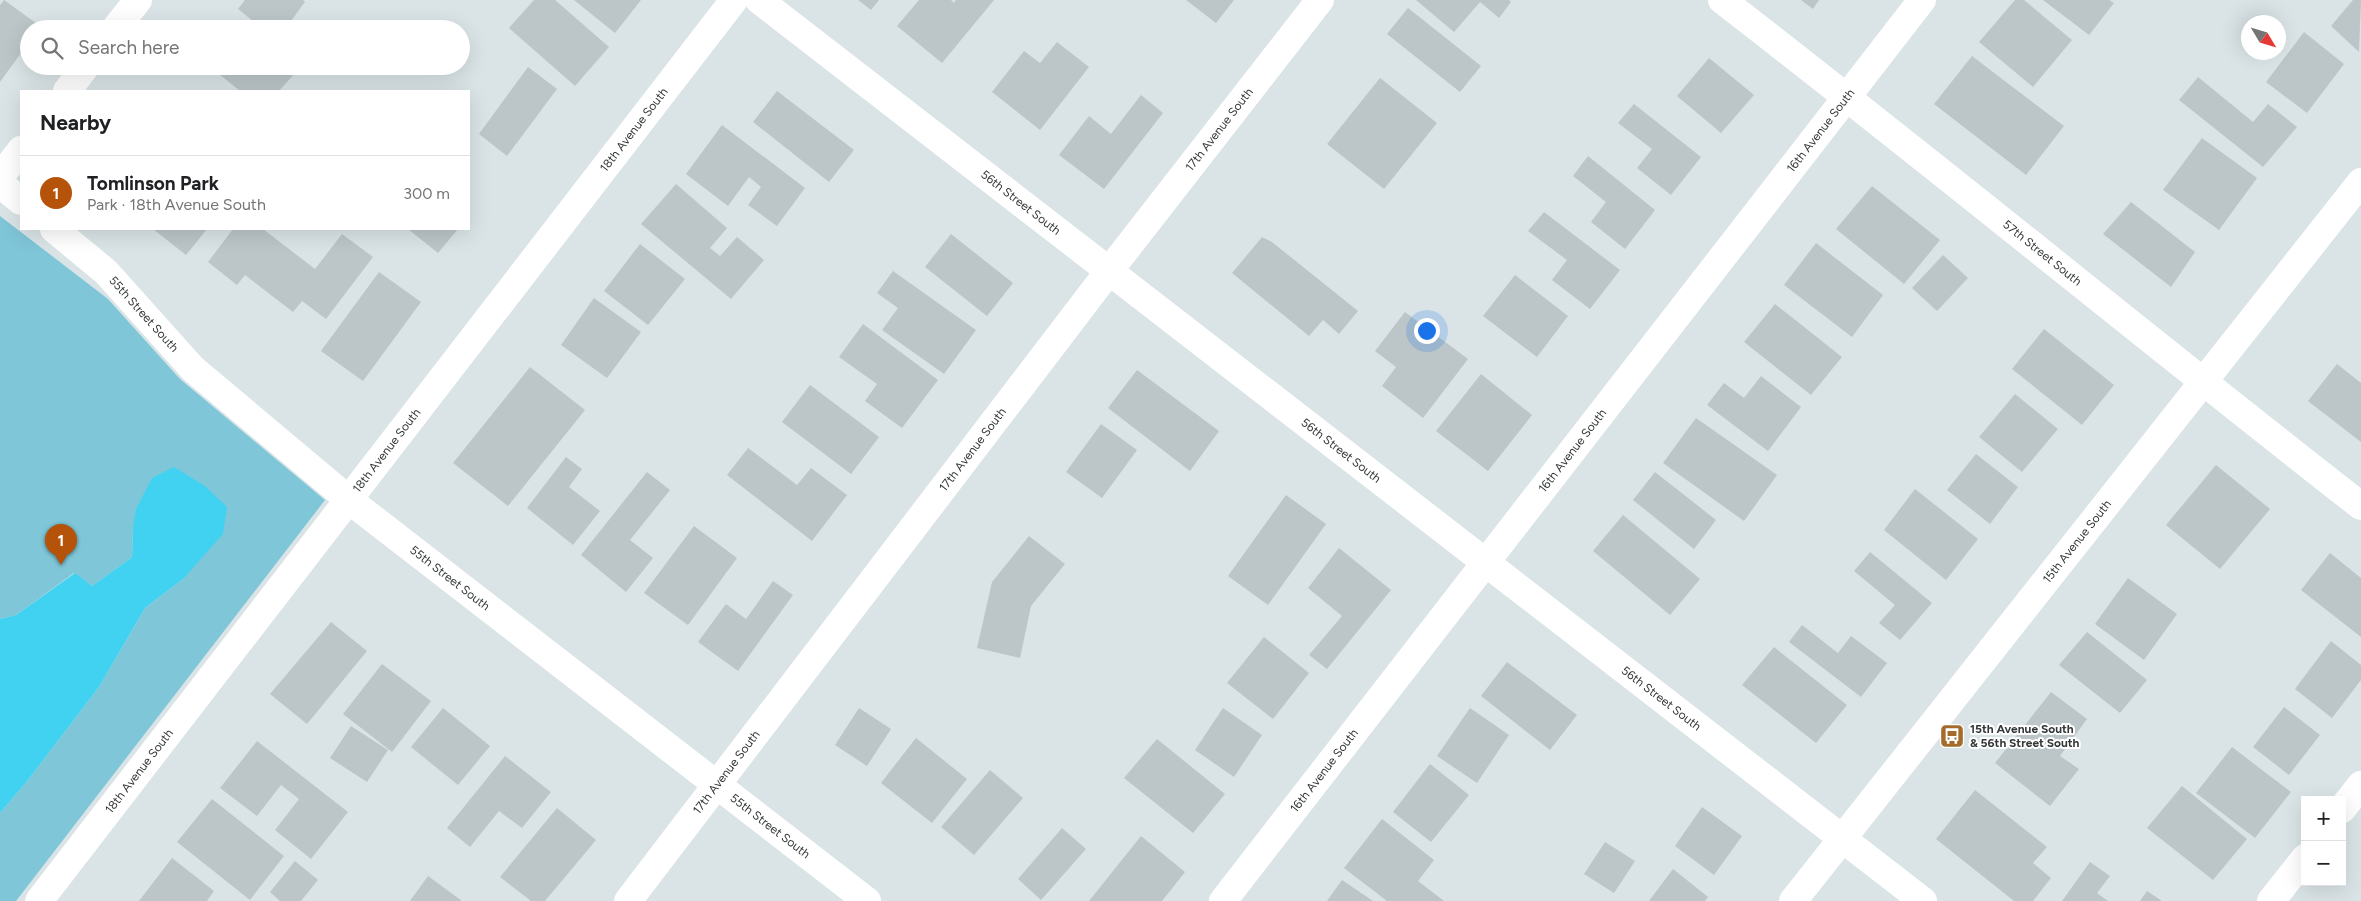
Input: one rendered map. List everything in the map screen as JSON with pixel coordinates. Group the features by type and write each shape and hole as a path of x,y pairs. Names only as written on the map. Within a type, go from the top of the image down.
{"street":[{"path":"122,20 138,0"},
{"name":"18th Avenue South","path":"39,901 734,0"},
{"name":"56th Street South","path":"759,0 1923,901"},
{"name":"17th Avenue South","path":"628,901 718,786 1109,271 1320,0"},
{"name":"57th Street South","path":"1722,0 1847,97 2202,382 2361,506"},
{"name":"16th Avenue South","path":"1223,901 1922,0"},
{"path":"68,90 79,75"},
{"path":"0,177 20,151"},
{"name":"15th Avenue South","path":"1793,901 2361,182"},
{"path":"0,184 20,200"},
{"name":"55th Street South","path":"55,230 106,272 193,369 349,500 867,901"},
{"path":"2346,804 2361,785"},
{"path":"2271,901 2301,863"}],"shaded area":[{"path":"0,216 108,299 180,379 325,500 16,901 0,901 0,813 28,780 99,687 145,608 183,579 133,528 132,557 92,586 74,573 16,615 0,619"},
{"path":"174,467 205,486 227,507 223,534 183,579 145,608 99,687 28,780 0,813 0,619 16,615 75,573 92,586 132,557 136,509 152,478"}],"building":[{"path":"4,0 32,20 20,20 20,54 0,82 0,5"},
{"path":"245,0 303,0 305,2 292,20 252,20 238,9"},
{"path":"534,0 555,0 609,47 575,86 509,28"},
{"path":"574,0 641,0 615,33"},
{"path":"858,0 879,0 871,10"},
{"path":"919,0 951,0 954,3 956,0 994,0 942,63 897,26"},
{"path":"1186,0 1234,0 1216,23"},
{"path":"1416,0 1509,0 1511,2 1499,18 1480,2 1454,32"},
{"path":"1801,0 1819,0 1813,9"},
{"path":"2015,0 2024,0 2072,40 2033,87 1979,42"},
{"path":"2043,0 2109,0 2114,3 2089,35"},
{"path":"2353,0 2361,0 2359,52 2331,26"},
{"path":"1408,8 1481,66 1460,92 1387,34"},
{"path":"2304,32 2344,64 2307,113 2266,82 2283,60 2286,60 2286,56"},
{"path":"1057,42 1089,67 1040,130 992,92 1024,51 1040,63"},
{"path":"1972,56 2064,126 2026,175 1934,104"},
{"path":"1709,58 1754,95 1721,133 1677,96"},
{"path":"528,67 557,89 507,156 479,134"},
{"path":"220,75 293,75 280,90 239,90"},
{"path":"2198,77 2253,122 2268,104 2297,127 2263,167 2179,100"},
{"path":"1380,78 1437,123 1384,189 1327,144"},
{"path":"777,91 854,150 829,182 753,122"},
{"path":"1141,95 1163,113 1104,189 1059,155 1089,116 1111,134"},
{"path":"1634,104 1701,157 1671,195 1637,168 1652,149 1618,123"},
{"path":"722,125 805,188 777,226 748,205 761,187 749,177 728,206 686,174"},
{"path":"2202,138 2257,178 2219,230 2163,190"},
{"path":"1588,156 1655,210 1625,249 1591,222 1606,202 1573,176"},
{"path":"676,184 727,228 710,248 720,256 737,237 764,260 731,299 641,224"},
{"path":"1872,186 1940,240 1904,284 1836,229"},
{"path":"2131,202 2195,252 2171,287 2103,234"},
{"path":"1544,212 1620,270 1590,309 1552,280 1567,260 1528,231"},
{"path":"154,230 206,230 186,255"},
{"path":"232,230 264,230 315,269 342,234 373,257 326,319 302,301 293,312 245,275 237,285 208,262"},
{"path":"409,230 457,230 438,253"},
{"path":"951,234 1013,283 987,316 925,267"},
{"path":"1262,237 1272,242 1358,311 1339,334 1323,320 1309,336 1232,273"},
{"path":"1816,243 1883,295 1852,337 1784,285"},
{"path":"640,244 685,279 648,325 604,291"},
{"path":"1943,255 1968,278 1937,311 1912,288"},
{"path":"893,271 976,330 944,374 882,330 898,308 877,293"},
{"path":"379,272 421,302 363,381 321,351"},
{"path":"1515,275 1568,316 1537,357 1483,316"},
{"path":"594,298 641,332 607,378 561,345"},
{"path":"1775,304 1842,357 1811,395 1744,342"},
{"path":"1405,312 1468,359 1423,418 1382,386 1396,367 1375,351"},
{"path":"863,324 938,380 902,428 865,401 877,384 839,357"},
{"path":"2044,329 2114,385 2082,425 2012,369"},
{"path":"2337,364 2361,383 2361,442 2308,401"},
{"path":"530,367 585,410 508,506 453,463"},
{"path":"1137,370 1219,431 1190,471 1108,408"},
{"path":"1481,374 1532,415 1488,471 1436,431"},
{"path":"1761,376 1801,407 1768,451 1707,405 1724,383 1744,398"},
{"path":"810,385 879,437 851,474 782,422"},
{"path":"2015,394 2058,429 2022,472 1979,437"},
{"path":"1696,418 1777,475 1744,521 1663,463"},
{"path":"1101,424 1137,450 1102,498 1066,472"},
{"path":"748,448 797,485 811,468 847,495 812,541 727,475"},
{"path":"1976,454 2018,487 1990,524 1947,490"},
{"path":"566,457 582,469 569,487 600,511 573,545 527,508"},
{"path":"2216,465 2270,509 2220,569 2166,525"},
{"path":"647,472 670,490 630,540 653,558 626,592 581,555"},
{"path":"1655,472 1716,520 1694,549 1633,500"},
{"path":"1915,489 1978,539 1946,580 1884,530"},
{"path":"1286,495 1326,524 1268,605 1228,576"},
{"path":"1623,515 1700,579 1670,615 1593,551"},
{"path":"694,526 737,558 688,625 644,593"},
{"path":"1029,536 1065,564 1031,606 1020,658 977,648 992,582"},
{"path":"1339,548 1391,590 1327,669 1309,655 1342,616 1308,588"},
{"path":"1870,552 1932,603 1900,640 1879,623 1895,605 1854,571"},
{"path":"2330,553 2361,578 2361,637 2301,590"},
{"path":"2128,578 2177,614 2144,660 2095,624"},
{"path":"773,581 793,595 738,671 698,642 726,604 746,619"},
{"path":"331,622 367,651 307,724 270,694"},
{"path":"1802,625 1838,653 1851,636 1887,663 1861,697 1789,642"},
{"path":"2087,632 2147,680 2120,713 2059,665"},
{"path":"1264,637 1309,673 1273,719 1227,683"},
{"path":"2331,641 2361,665 2361,680 2332,718 2295,689"},
{"path":"1774,647 1847,705 1816,743 1742,685"},
{"path":"1507,662 1577,715 1550,750 1481,696"},
{"path":"382,664 431,701 392,752 343,714"},
{"path":"2051,692 2087,719 2060,756 2079,769 2050,806 1995,763"},
{"path":"2284,707 2320,735 2289,775 2253,747"},
{"path":"443,708 490,746 458,785 411,747"},
{"path":"859,708 891,729 867,766 835,745"},
{"path":"1223,708 1262,735 1234,777 1195,750"},
{"path":"1470,708 1509,735 1477,783 1437,756"},
{"path":"351,726 388,750 367,782 330,758"},
{"path":"916,738 967,779 932,823 881,783"},
{"path":"1157,739 1225,794 1193,833 1124,778"},
{"path":"257,741 348,812 311,859 275,830 299,799 281,785 257,816 220,788"},
{"path":"2232,747 2291,792 2255,838 2196,793"},
{"path":"505,756 551,792 522,828 499,811 470,847 447,828"},
{"path":"1430,764 1469,795 1431,842 1393,812"},
{"path":"990,770 1023,798 974,855 941,827"},
{"path":"2182,786 2247,839 2213,880 2147,828"},
{"path":"1975,790 2047,847 2033,863 2051,878 2033,901 2014,901 1936,839"},
{"path":"212,799 284,856 250,900 177,842"},
{"path":"1702,807 1742,836 1714,875 1675,846"},
{"path":"557,808 596,840 545,901 531,901 500,877"},
{"path":"1382,819 1434,860 1418,881 1444,901 1387,901 1344,868"},
{"path":"1062,828 1086,849 1041,900 1018,879"},
{"path":"1141,836 1185,872 1162,901 1089,901"},
{"path":"1605,842 1635,861 1614,893 1584,874"},
{"path":"172,858 214,891 207,901 139,901"},
{"path":"295,861 318,880 301,901 280,901 270,892"},
{"path":"2090,862 2110,876 2097,893 2108,901 2062,901"},
{"path":"1673,869 1708,897 1705,901 1649,901"},
{"path":"428,876 462,901 410,901"},
{"path":"1342,880 1373,901 1327,901"},
{"path":"2147,891 2162,901 2140,901"}],"place":[{"name":"Tomlinson Park","path":"61,565"},
{"name":"15th Avenue South & 56th Street South","path":"1952,736"}]}
